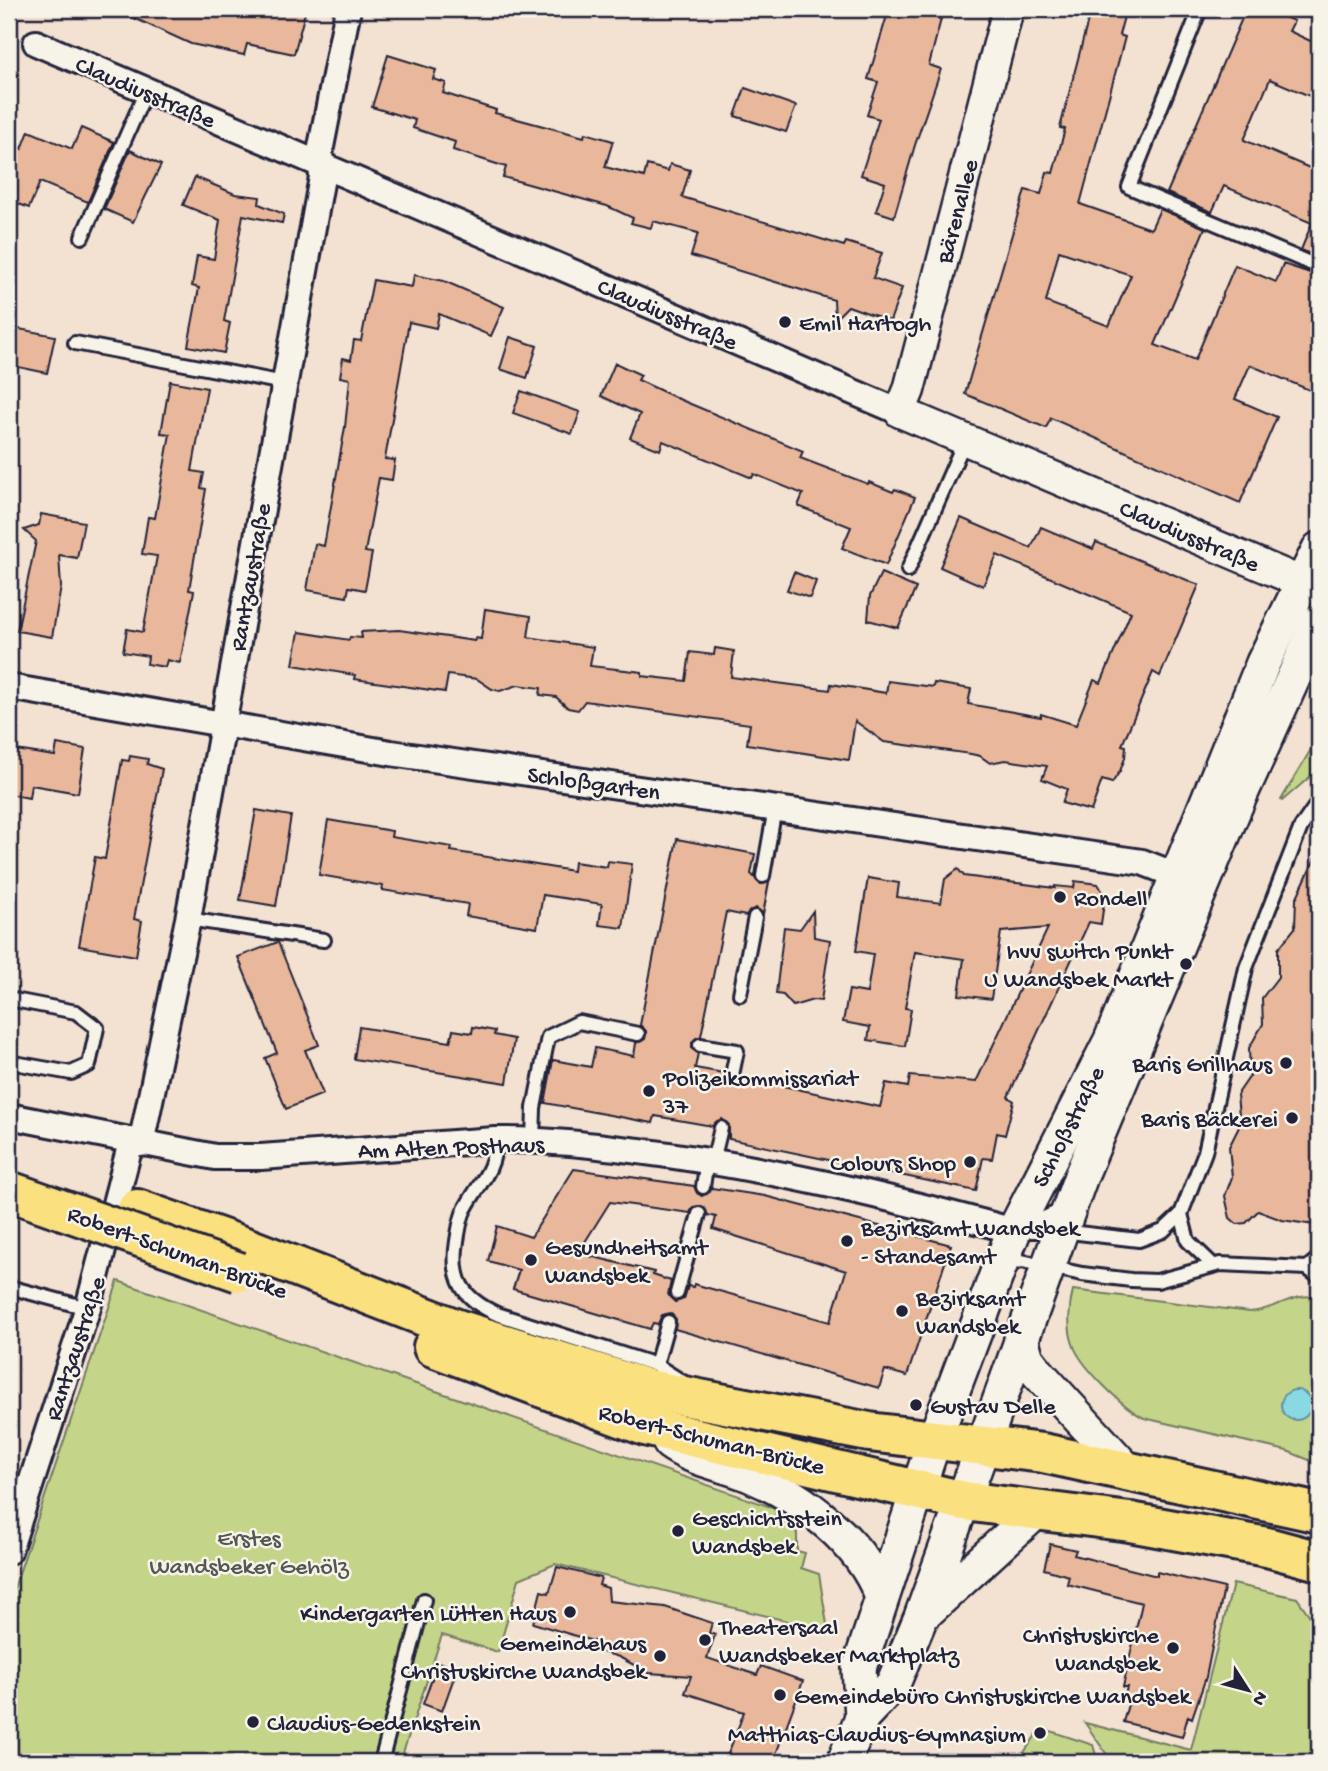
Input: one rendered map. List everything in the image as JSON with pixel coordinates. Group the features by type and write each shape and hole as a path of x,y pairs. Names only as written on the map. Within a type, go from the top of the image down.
{"main road":[{"name":"Schloßstraße","path":"862,1717 859,1668 935,1438 999,1268 1014,1231 1111,1040 1262,663 1310,580 1319,549"},
{"path":"1310,580 1315,631"},
{"name":"Schloßstraße","path":"844,1762 862,1717 893,1684 921,1617 1065,1219 1231,817 1315,631"},
{"name":"Robert-Schuman-Brücke","path":"9,1166 244,1260 586,1406 645,1426 964,1500 1130,1522 1313,1537"},
{"name":"Robert-Schuman-Brücke","path":"9,1191 244,1260 586,1372 719,1405 869,1432 985,1445 1128,1471 1313,1537"},
{"path":"1021,1338 1027,1359 1038,1373 1128,1471"},
{"path":"645,1426 681,1451 750,1474 813,1511 860,1558 875,1578 882,1597"},
{"path":"921,1617 1038,1510"}],"street":[{"name":"Rantzaustraße","path":"9,1551 88,1308 136,1143 188,919 322,177 320,152 348,9"},
{"name":"Bärenallee","path":"900,412 909,390 1008,9"},
{"name":"Claudiusstraße","path":"36,43 965,440 1310,580"},
{"name":"Schloßgarten","path":"9,687 391,753 1142,862 1178,876"},
{"name":"Am Alten Posthaus","path":"9,1116 215,1157 261,1157 495,1140 533,1140 710,1160 846,1187 1014,1231"}],"lane":[{"path":"1200,9 1129,187 1319,267"},
{"path":"1314,9 1319,10"},
{"path":"82,237 146,91"},
{"path":"75,343 284,383"},
{"path":"908,570 965,440"},
{"path":"1014,1231 1065,1219 1139,1240 1163,1231 1181,1214 1205,1152 1247,968 1301,827 1319,801"},
{"path":"763,876 775,808"},
{"path":"740,994 755,917"},
{"path":"188,919 324,940"},
{"path":"9,999 76,1013 97,1028 89,1065 71,1073 9,1062"},
{"path":"533,1140 534,1108 548,1037 579,1022 638,1034"},
{"path":"700,1045 737,1051 732,1075"},
{"path":"703,1187 721,1128"},
{"path":"495,1140 493,1166 464,1210 454,1269 464,1290 488,1311 656,1364 719,1405"},
{"path":"677,1293 699,1214"},
{"path":"1181,1214 1188,1241 1213,1265"},
{"path":"1014,1231 1065,1219"},
{"path":"1307,1269 1319,1258"},
{"path":"999,1268 1022,1261 1097,1277 1157,1281 1213,1265 1307,1269 1319,1277"},
{"path":"9,1287 88,1308"},
{"path":"656,1364 668,1322"},
{"path":"381,1762 424,1600"}],"green space":[{"path":"1319,736 1319,769 1282,801 1281,800"},
{"name":"Erstes Wandsbeker Gehölz","path":"118,1281 774,1508 776,1516 797,1533 797,1551 805,1553 801,1568 819,1574 828,1631 555,1564 519,1579 498,1652 442,1635 400,1762 9,1762 9,1603"},
{"path":"1073,1290 1250,1312 1300,1297 1319,1297 1319,1464 1287,1451 1144,1418 1135,1413 1104,1386 1077,1353 1069,1324"},
{"path":"1233,1584 1297,1598 1319,1629 1317,1762 1112,1762 1085,1723 1191,1750"},
{"path":"1041,1728 1093,1745 1098,1762 1047,1762 1023,1754"}],"water":[{"path":"1296,1390 1307,1394 1311,1405 1307,1416 1296,1420 1285,1416 1281,1405 1285,1394"}],"building":[{"path":"114,9 306,9 294,54 247,44 244,55 191,44"},
{"path":"889,9 941,19 929,65 941,69 894,217 876,211 885,183 861,175 879,119 867,115 878,82 868,79"},
{"path":"1091,9 1126,9 1119,35 1125,37 1080,204 1151,229 1160,209 1205,228 1155,345 1195,360 1235,265 1276,282 1283,264 1319,276 1319,394 1250,365 1235,399 1277,417 1240,503 1051,418 1046,428 965,394 1025,190 1041,194 1047,172 1053,173 1065,129 1060,128","holes":["1059,251 1131,275 1109,326 1046,302"]},
{"path":"1246,9 1265,9 1294,21 1289,31 1319,45 1319,100 1270,79 1244,140 1319,172 1319,258 1301,250 1312,223 1224,186 1212,212 1167,193"},
{"path":"388,55 436,70 433,79 446,83 443,93 496,110 495,113 584,137 585,133 613,141 605,167 644,177 647,165 668,171 670,164 690,170 682,197 844,246 846,242 882,253 873,278 902,288 890,321 848,306 835,319 834,300 691,256 698,233 653,221 651,228 631,223 633,218 607,206 503,177 506,167 453,150 455,142 413,128 415,120 372,107"},
{"path":"745,88 796,106 786,132 735,116"},
{"path":"81,128 114,142 88,202 40,182 29,208 9,200 9,165 17,146 22,149 29,131 72,149"},
{"path":"130,150 161,165 133,222 104,209"},
{"path":"195,177 235,194 260,197 259,204 284,214 282,223 243,215 224,321 230,323 224,353 188,346 199,288 192,286 197,256 214,259 220,220 183,205"},
{"path":"414,275 444,281 504,307 491,336 439,314 436,328 409,322 385,459 395,460 392,480 379,478 365,552 372,553 365,590 349,587 347,597 307,590 315,544 324,546 345,427 350,379 340,377 343,358 351,360 354,340 361,341 373,280 412,287"},
{"path":"9,327 55,336 47,373 9,365"},
{"path":"510,337 537,346 527,378 500,369"},
{"path":"615,363 641,375 638,380 803,451 800,458 868,484 869,482 893,492 895,489 915,497 886,565 842,548 851,527 798,506 803,494 754,474 752,478 663,441 660,450 630,438 640,414 601,396"},
{"path":"170,381 207,388 192,471 204,473 201,488 206,489 189,590 194,591 180,663 167,660 165,667 147,664 148,656 123,652 127,629 143,632 157,556 142,554 148,517 155,518 170,434 161,433"},
{"path":"521,391 580,412 572,434 513,413"},
{"path":"41,514 84,522 77,558 59,555 61,587 52,637 17,631 36,541 24,530 39,525"},
{"path":"961,518 1031,548 1041,527 1093,549 1096,542 1199,585 1160,676 1153,672 1122,745 1126,746 1120,771 1112,783 1102,780 1091,811 1062,803 1067,789 1042,779 1047,766 1005,760 990,763 971,754 884,742 855,721 849,760 747,744 750,724 585,701 578,710 568,708 556,697 540,695 541,688 518,685 500,691 477,679 448,675 445,692 354,679 355,675 293,665 299,632 349,640 350,637 362,638 361,632 399,630 475,641 475,638 481,639 485,609 531,616 528,637 593,647 590,666 686,681 690,652 714,655 715,648 734,651 731,677 830,690 831,684 886,693 888,681 933,687 934,683 971,689 968,704 1041,717 1041,714 1076,725 1094,680 1101,683 1131,612 997,555 983,586 940,567"},
{"path":"794,572 816,581 810,598 787,590"},
{"path":"881,573 916,588 898,628 868,620 870,596"},
{"path":"57,744 85,749 78,793 31,785 29,798 9,794 9,749 55,756"},
{"path":"130,756 148,759 147,764 162,769 134,919 142,921 136,956 79,946 95,857 105,859 122,760 129,761"},
{"path":"256,810 291,816 276,906 240,900"},
{"path":"328,820 392,831 391,837 452,847 451,851 573,871 574,862 607,867 608,861 632,864 623,928 599,925 602,904 543,895 537,928 466,916 468,904 382,890 383,886 319,875"},
{"path":"677,839 755,854 751,874 761,884 769,882 763,914 756,908 746,916 726,912 701,1036 692,1043 692,1049 698,1053 695,1068 723,1073 730,1083 735,1083 741,1077 880,1107 886,1083 908,1087 910,1076 976,1082 1048,928 1001,932 991,999 959,995 964,959 915,952 905,1008 911,1009 905,1046 868,1040 870,1027 843,1022 849,990 867,993 873,954 856,951 868,878 899,883 897,897 941,903 945,879 958,869 964,876 1055,888 1074,888 1075,881 1098,884 1105,896 1101,924 1089,922 1008,1097 1014,1101 1005,1135 997,1133 992,1159 983,1158 976,1191 729,1139 729,1125 722,1119 712,1126 655,1116 653,1123 545,1103 553,1060 591,1067 595,1048 634,1056 636,1043 645,1039 646,1031 640,1025"},
{"path":"1319,850 1319,1198 1315,1225 1282,1220 1258,1211 1246,1223 1237,1224 1230,1218 1225,1196 1232,1177 1229,1147 1240,1125 1237,1095 1250,1076 1249,1048 1263,1024 1262,998 1278,977 1278,949 1295,928 1296,899"},
{"path":"813,911 814,937 830,940 821,1001 813,1000 793,1006 783,995 776,994 784,927 800,929"},
{"path":"278,942 319,1045 305,1050 323,1094 286,1109 265,1058 277,1053 238,957"},
{"path":"359,1027 450,1042 453,1030 472,1033 473,1027 495,1031 494,1035 514,1039 507,1083 354,1059"},
{"path":"574,1169 694,1186 702,1196 712,1188 765,1196 951,1245 907,1376 885,1370 879,1388 675,1329 676,1319 670,1313 662,1315 658,1324 653,1323 650,1329 513,1289 519,1270 488,1261 497,1226 531,1237","holes":["610,1202 690,1213 693,1207 702,1206 708,1215 716,1217 713,1229 846,1271 830,1322 694,1284 693,1287 688,1286 684,1299 675,1302 668,1295 671,1281 653,1275 654,1272 578,1253"]},
{"name":"Christuskirche Wandsbek","path":"1050,1544 1076,1550 1074,1555 1157,1576 1157,1572 1224,1588 1206,1677 1192,1718 1188,1716 1182,1737 1123,1722 1129,1701 1124,1699 1127,1687 1123,1687 1142,1603 1067,1584 1069,1576 1044,1569"},
{"path":"557,1567 601,1578 599,1585 608,1588 609,1601 665,1607 712,1623 709,1633 715,1635 707,1658 757,1675 761,1666 803,1681 773,1762 725,1762 744,1712 685,1693 691,1676 649,1673 619,1657 592,1649 596,1642 533,1623 541,1591 549,1593"},
{"path":"438,1662 457,1669 442,1711 423,1704"}],"place":[{"name":"Emil Hartogh","path":"785,322"},
{"name":"Rondell","path":"1060,897"},
{"name":"hvv switch Punkt U Wandsbek Markt","path":"1186,964"},
{"name":"Baris Grillhaus","path":"1286,1063"},
{"name":"Polizeikommissariat 37","path":"649,1091"},
{"name":"Baris Bäckerei","path":"1292,1118"},
{"name":"Colours Shop","path":"970,1162"},
{"name":"Bezirksamt Wandsbek - Standesamt","path":"847,1241"},
{"name":"Gesundheitsamt Wandsbek","path":"531,1260"},
{"name":"Bezirksamt Wandsbek","path":"902,1311"},
{"name":"Gustav Delle","path":"916,1405"},
{"name":"Geschichtsstein Wandsbek","path":"678,1531"},
{"name":"Kindergarten Lütten Haus","path":"570,1612"},
{"name":"Theatersaal Wandsbeker Marktplatz","path":"705,1640"},
{"name":"Christuskirche Wandsbek","path":"1173,1648"},
{"name":"Gemeindehaus Christuskirche Wandsbek","path":"660,1656"},
{"name":"Gemeindebüro Christuskirche Wandsbek","path":"780,1695"},
{"name":"Claudius-Gedenkstein","path":"253,1722"},
{"name":"Matthias-Claudius-Gymnasium","path":"1040,1733"}]}
